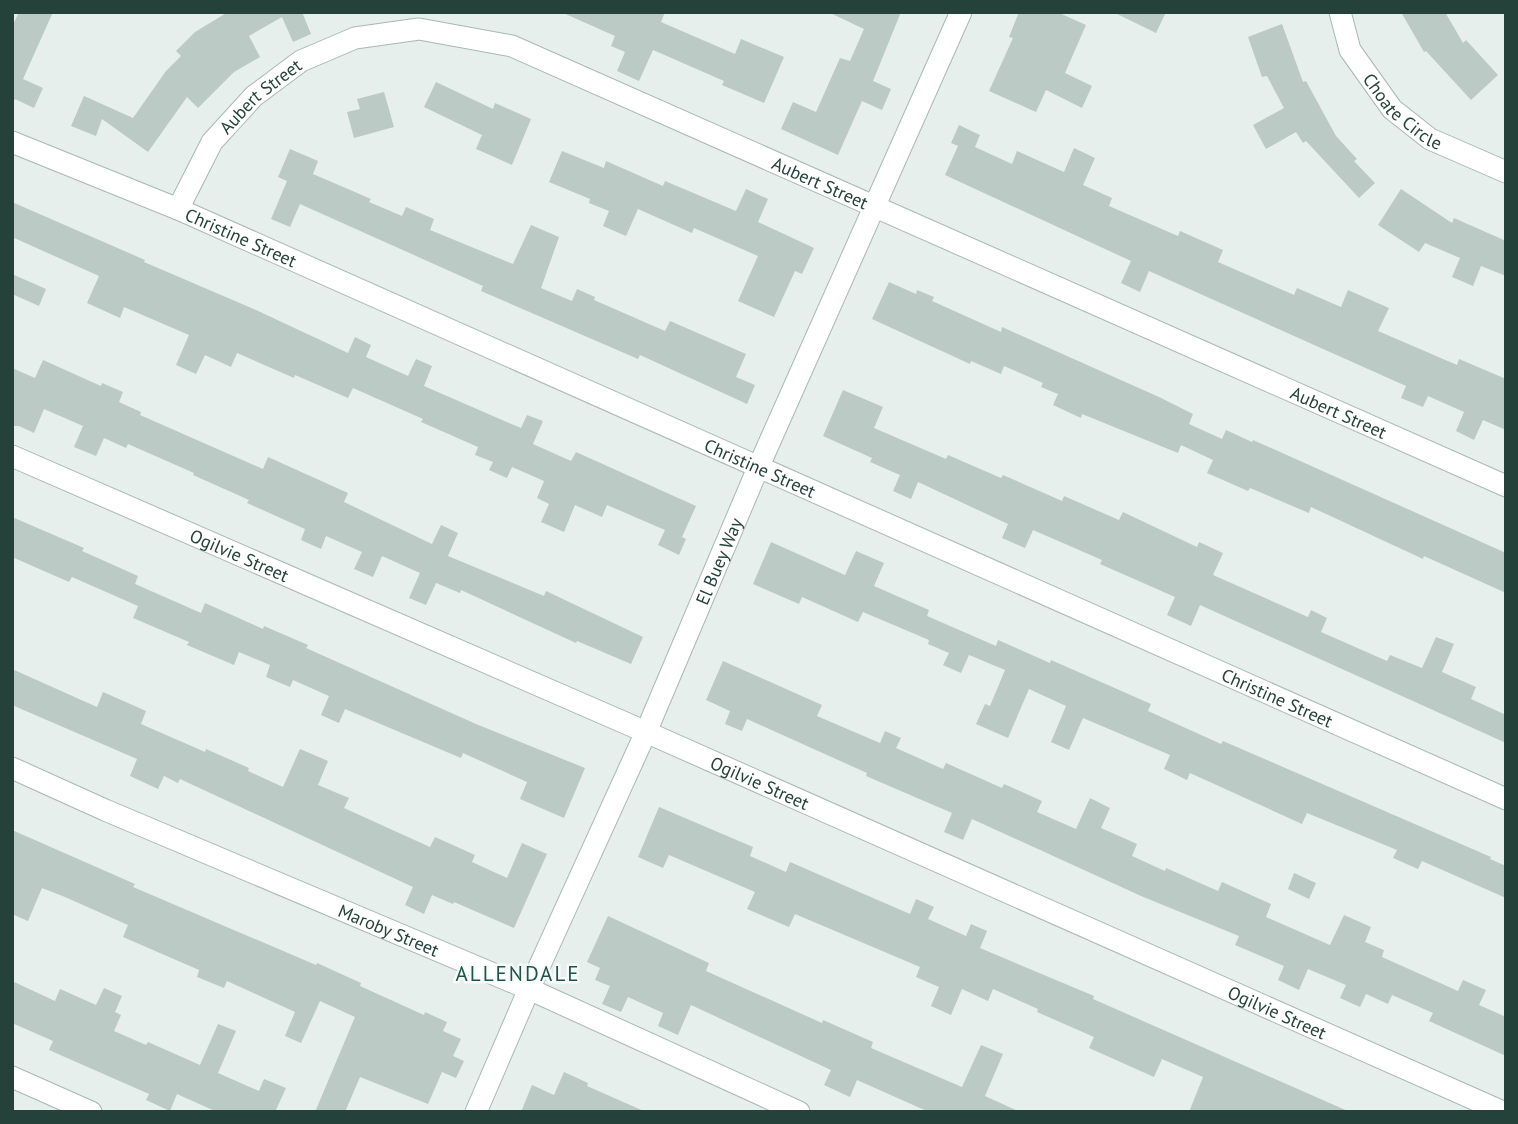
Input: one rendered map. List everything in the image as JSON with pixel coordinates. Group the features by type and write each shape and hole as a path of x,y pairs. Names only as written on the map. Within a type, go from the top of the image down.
{"street":[{"name":"El Buey Way","path":"476,1112 646,732 758,468 961,12"},
{"name":"Choate Circle","path":"1340,12 1350,50 1392,109 1430,139 1506,172"},
{"name":"Aubert Street","path":"178,209 212,142 254,96 301,61 355,38 419,29 512,46 1506,486"},
{"name":"Christine Street","path":"12,142 178,209 1506,799"},
{"name":"Ogilvie Street","path":"12,456 646,732 1503,1112"},
{"name":"Maroby Street","path":"12,768 529,989 799,1112"},
{"path":"12,1077 91,1112"}],"building":[{"path":"19,12 53,12 23,79 43,88 34,108 15,99 12,105 12,27"},
{"path":"228,12 302,12 311,34 293,42 282,17 249,36 260,57 234,72 198,108 187,97 148,152 102,119 96,136 71,126 84,96 133,118 166,71 181,56 176,51 195,32"},
{"path":"561,12 665,12 661,22 735,54 741,39 784,57 764,103 722,85 724,81 653,50 639,81 617,71 625,52 611,46 615,36"},
{"path":"828,12 901,12 873,81 891,89 882,110 862,101 838,155 781,129 793,102 816,112 840,58 850,61 864,29"},
{"path":"1019,12 1057,12 1086,25 1065,73 1092,86 1082,108 1046,90 1036,112 989,91 1013,38 1009,37"},
{"path":"1113,12 1166,12 1156,33"},
{"path":"1401,12 1445,12 1463,43 1466,40 1498,75 1471,100 1426,51 1424,52"},
{"path":"1282,24 1303,82 1306,81 1336,136 1357,159 1354,161 1375,183 1359,198 1306,141 1303,143 1296,132 1266,149 1253,125 1284,108 1267,76 1262,77 1248,37"},
{"path":"436,82 493,109 495,103 531,119 512,165 476,149 482,135 424,107"},
{"path":"384,92 394,127 354,138 347,112 360,109 357,99"},
{"path":"959,125 980,135 975,147 1012,164 1017,151 1064,172 1074,148 1095,158 1083,185 1112,198 1109,206 1178,236 1180,231 1223,250 1218,262 1294,295 1297,288 1341,307 1348,290 1389,308 1378,331 1457,365 1459,359 1506,379 1506,430 1483,420 1474,440 1456,431 1464,412 1428,396 1423,407 1401,398 1406,386 1149,271 1140,292 1121,283 1131,261 945,175 958,146 951,143"},
{"path":"290,149 318,161 313,174 371,199 369,202 402,216 406,207 434,219 430,230 513,264 531,225 559,237 541,288 572,301 577,289 595,297 594,300 665,331 670,321 746,354 736,377 755,385 747,404 640,355 638,359 481,291 483,286 300,204 290,227 271,219 287,181 278,177"},
{"path":"562,151 604,168 606,161 663,186 665,181 736,211 746,189 768,199 758,222 814,248 802,274 795,271 774,317 738,301 758,256 694,228 692,233 638,209 626,236 603,226 609,211 589,203 590,199 549,182"},
{"path":"1401,189 1452,223 1454,218 1506,241 1506,276 1481,266 1473,286 1452,277 1460,258 1425,243 1419,252 1378,225"},
{"path":"12,202 348,353 355,337 371,345 366,357 408,376 416,359 432,366 424,386 521,428 527,415 543,421 533,444 571,461 576,452 696,506 682,537 686,539 679,555 658,545 665,530 607,505 602,517 575,505 564,532 541,522 549,504 537,498 544,481 512,467 507,478 489,470 493,462 475,455 478,447 353,388 348,398 237,353 231,367 205,355 196,374 176,365 189,335 124,307 120,318 87,303 99,276 12,237"},
{"path":"12,274 46,289 39,306 12,294"},
{"path":"889,282 916,294 917,290 934,297 932,301 1001,332 1002,327 1159,397 1193,414 1189,424 1222,439 1226,430 1252,442 1253,440 1506,553 1506,593 1424,556 1423,559 1311,507 1309,513 1207,473 1213,460 1181,445 1178,453 1082,414 1081,418 1053,405 1058,394 1041,387 1043,383 1004,366 1001,374 971,361 970,364 872,319"},
{"path":"43,360 101,386 102,383 123,392 119,402 141,412 140,415 263,469 268,457 348,493 344,502 432,544 441,525 458,533 448,556 544,596 546,591 643,637 631,664 577,641 576,643 461,590 460,593 436,583 426,605 409,598 420,573 382,556 373,577 354,569 362,552 326,536 321,549 301,540 305,529 247,503 249,500 193,475 194,473 128,444 126,448 104,438 96,456 74,447 83,426 44,409 34,433 19,426 12,426 12,368 35,378"},
{"path":"843,390 883,407 874,428 946,459 948,455 1062,501 1064,496 1119,520 1123,512 1197,547 1199,542 1223,553 1213,575 1308,617 1311,610 1327,618 1321,632 1387,661 1390,655 1422,668 1436,637 1454,644 1442,672 1476,687 1471,699 1506,715 1506,743 1200,605 1191,626 1167,615 1175,597 1100,564 1102,560 1033,530 1025,548 1002,538 1008,524 918,482 911,499 893,491 900,475 870,462 872,458 823,436"},
{"path":"12,517 84,548 82,551 138,576 135,584 201,613 205,603 263,629 264,626 308,645 306,648 476,724 585,768 564,818 520,799 527,782 463,753 461,758 345,709 339,723 321,715 329,696 293,680 290,687 266,677 270,665 239,652 234,665 133,618 138,606 72,577 69,582 12,557"},
{"path":"771,542 845,575 856,551 884,563 874,586 929,610 927,616 996,646 998,640 1050,663 1051,660 1151,704 1148,711 1221,744 1223,741 1491,857 1490,859 1506,866 1506,898 1422,861 1418,869 1393,858 1397,850 1307,813 1302,824 1190,773 1187,780 1164,769 1170,755 1083,718 1069,750 1051,742 1066,706 1029,689 1008,738 976,724 985,704 990,706 1005,670 969,655 961,673 943,665 949,653 928,644 929,640 863,612 858,622 802,597 799,604 753,584"},
{"path":"723,661 822,705 817,716 880,743 885,731 901,738 896,748 943,769 946,763 1002,788 1004,784 1042,801 1037,812 1076,829 1090,798 1110,808 1101,828 1137,844 1132,856 1218,891 1222,882 1271,904 1266,917 1330,945 1344,915 1371,927 1365,942 1384,950 1382,957 1458,991 1463,980 1486,990 1479,1005 1506,1017 1506,1056 1429,1021 1433,1013 1392,995 1388,1004 1366,994 1360,1007 1340,998 1346,985 1308,969 1299,990 1278,980 1284,966 1235,945 1239,936 1141,896 972,819 963,840 944,832 952,813 866,776 867,773 747,719 742,731 725,724 730,711 706,700"},
{"path":"12,669 97,707 103,692 146,711 141,724 249,768 248,771 283,787 300,749 328,761 318,785 349,798 344,808 430,847 435,837 475,855 472,862 507,878 522,843 547,854 514,928 432,895 424,914 405,905 413,887 180,779 178,783 164,776 158,789 130,776 137,759 12,705"},
{"path":"659,807 753,847 750,856 786,872 790,862 910,914 916,899 934,907 928,919 966,936 971,924 987,931 980,948 1094,996 1093,999 1350,1112 1189,1112 1203,1077 1162,1059 1154,1077 1089,1048 1094,1037 993,989 988,1001 962,989 951,1015 931,1006 939,987 916,977 920,967 795,914 789,927 747,909 755,892 669,855 663,868 638,857"},
{"path":"12,830 135,884 133,887 316,965 317,963 361,983 360,986 424,1015 425,1012 447,1022 443,1031 461,1039 453,1056 464,1061 456,1078 442,1072 428,1104 360,1077 345,1112 315,1112 355,1017 320,1001 301,1043 285,1036 295,1012 227,981 224,988 197,977 199,970 123,937 128,925 42,888 28,921 12,914"},
{"path":"1294,873 1316,883 1309,899 1288,889"},
{"path":"608,916 709,963 706,971 822,1023 823,1020 873,1042 871,1048 962,1087 981,1045 1003,1054 985,1096 1020,1112 929,1112 857,1080 850,1097 824,1085 831,1070 691,1005 678,1035 658,1026 663,1013 628,997 621,1012 602,1004 610,986 595,980 600,968 587,962"},
{"path":"12,981 55,1001 60,989 96,1005 104,988 122,996 115,1012 121,1015 114,1031 146,1045 148,1042 200,1065 218,1024 236,1031 218,1073 259,1091 264,1079 286,1088 275,1112 217,1112 177,1094 170,1111 146,1100 149,1094 49,1050 53,1041 12,1023"},
{"path":"564,1072 588,1083 587,1086 646,1112 521,1112 532,1085 554,1095"}],"district":[{"name":"ALLENDALE","path":"518,973"}]}
